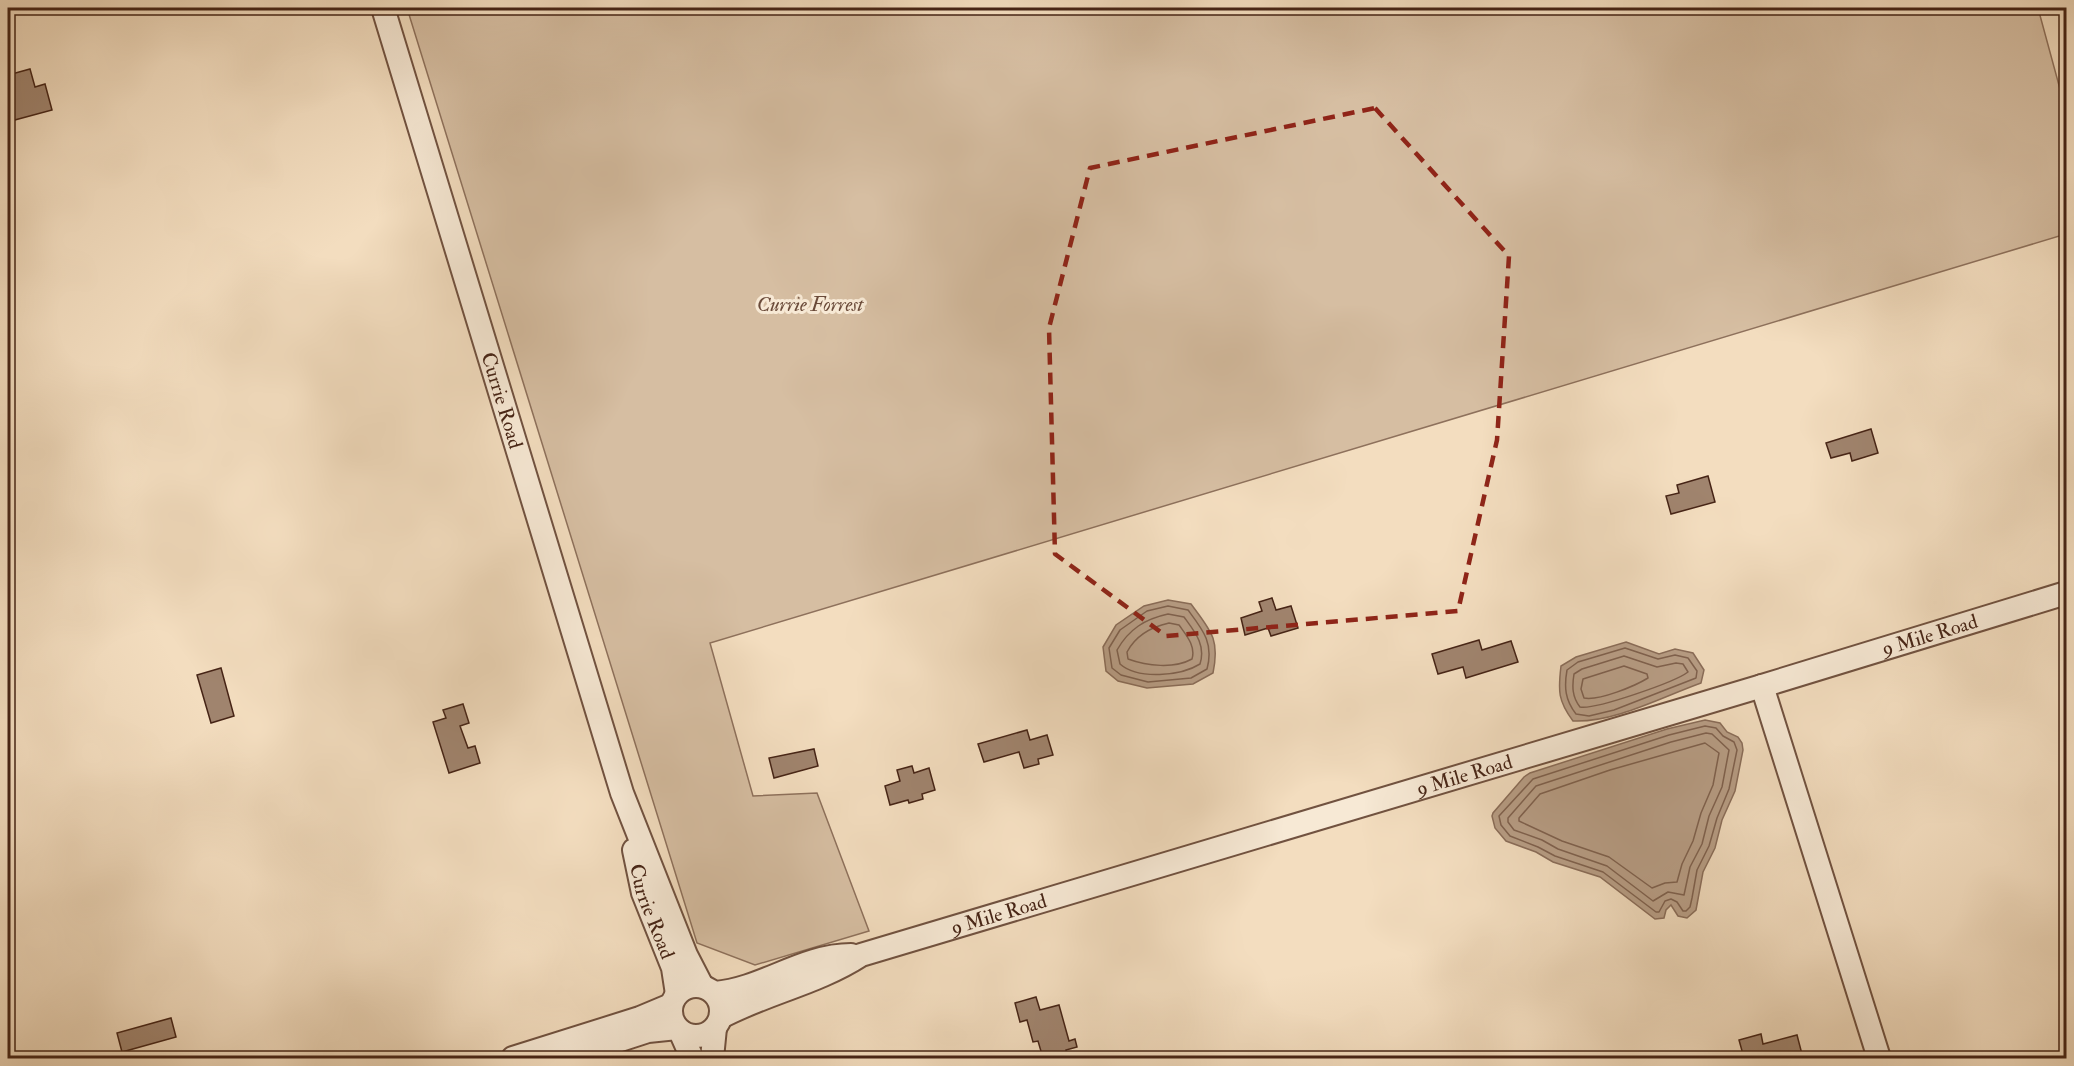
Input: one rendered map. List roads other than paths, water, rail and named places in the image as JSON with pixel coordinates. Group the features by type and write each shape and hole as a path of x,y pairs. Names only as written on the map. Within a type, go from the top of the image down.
{"street":[{"name":"Currie Road","path":"383,8 622,793 686,955 708,990"},
{"name":"9 Mile Road","path":"718,1022 750,1002 841,968 861,955 2067,593"},
{"path":"1762,686 1879,1059"},
{"name":"Currie Road","path":"622,793 643,893 673,968 674,999"},
{"name":"9 Mile Road","path":"708,990 739,990 790,968 813,961 835,955 861,955"},
{"path":"513,1059 640,1018 674,999 688,987 708,990 720,1002 712,1059"},
{"path":"674,999 671,1017 692,1059"},
{"path":"565,1059 648,1031 679,1029 689,1035 698,1036 707,1033 718,1022"}],"water":[{"path":"1168,600 1191,604 1209,629 1215,652 1213,673 1193,684 1147,688 1118,681 1106,671 1103,647 1116,625 1144,606"},
{"path":"1626,642 1659,654 1675,649 1693,653 1704,670 1701,683 1621,714 1589,721 1573,721 1560,695 1561,666 1576,657"},
{"path":"1705,720 1720,723 1727,732 1738,737 1743,750 1735,791 1722,820 1715,848 1703,872 1696,910 1687,918 1678,916 1671,905 1666,910 1664,918 1655,919 1600,877 1553,862 1536,852 1506,841 1495,828 1493,813 1530,773 1667,729"}],"park label":[{"name":"Currie Forrest","path":"810,304"}]}
